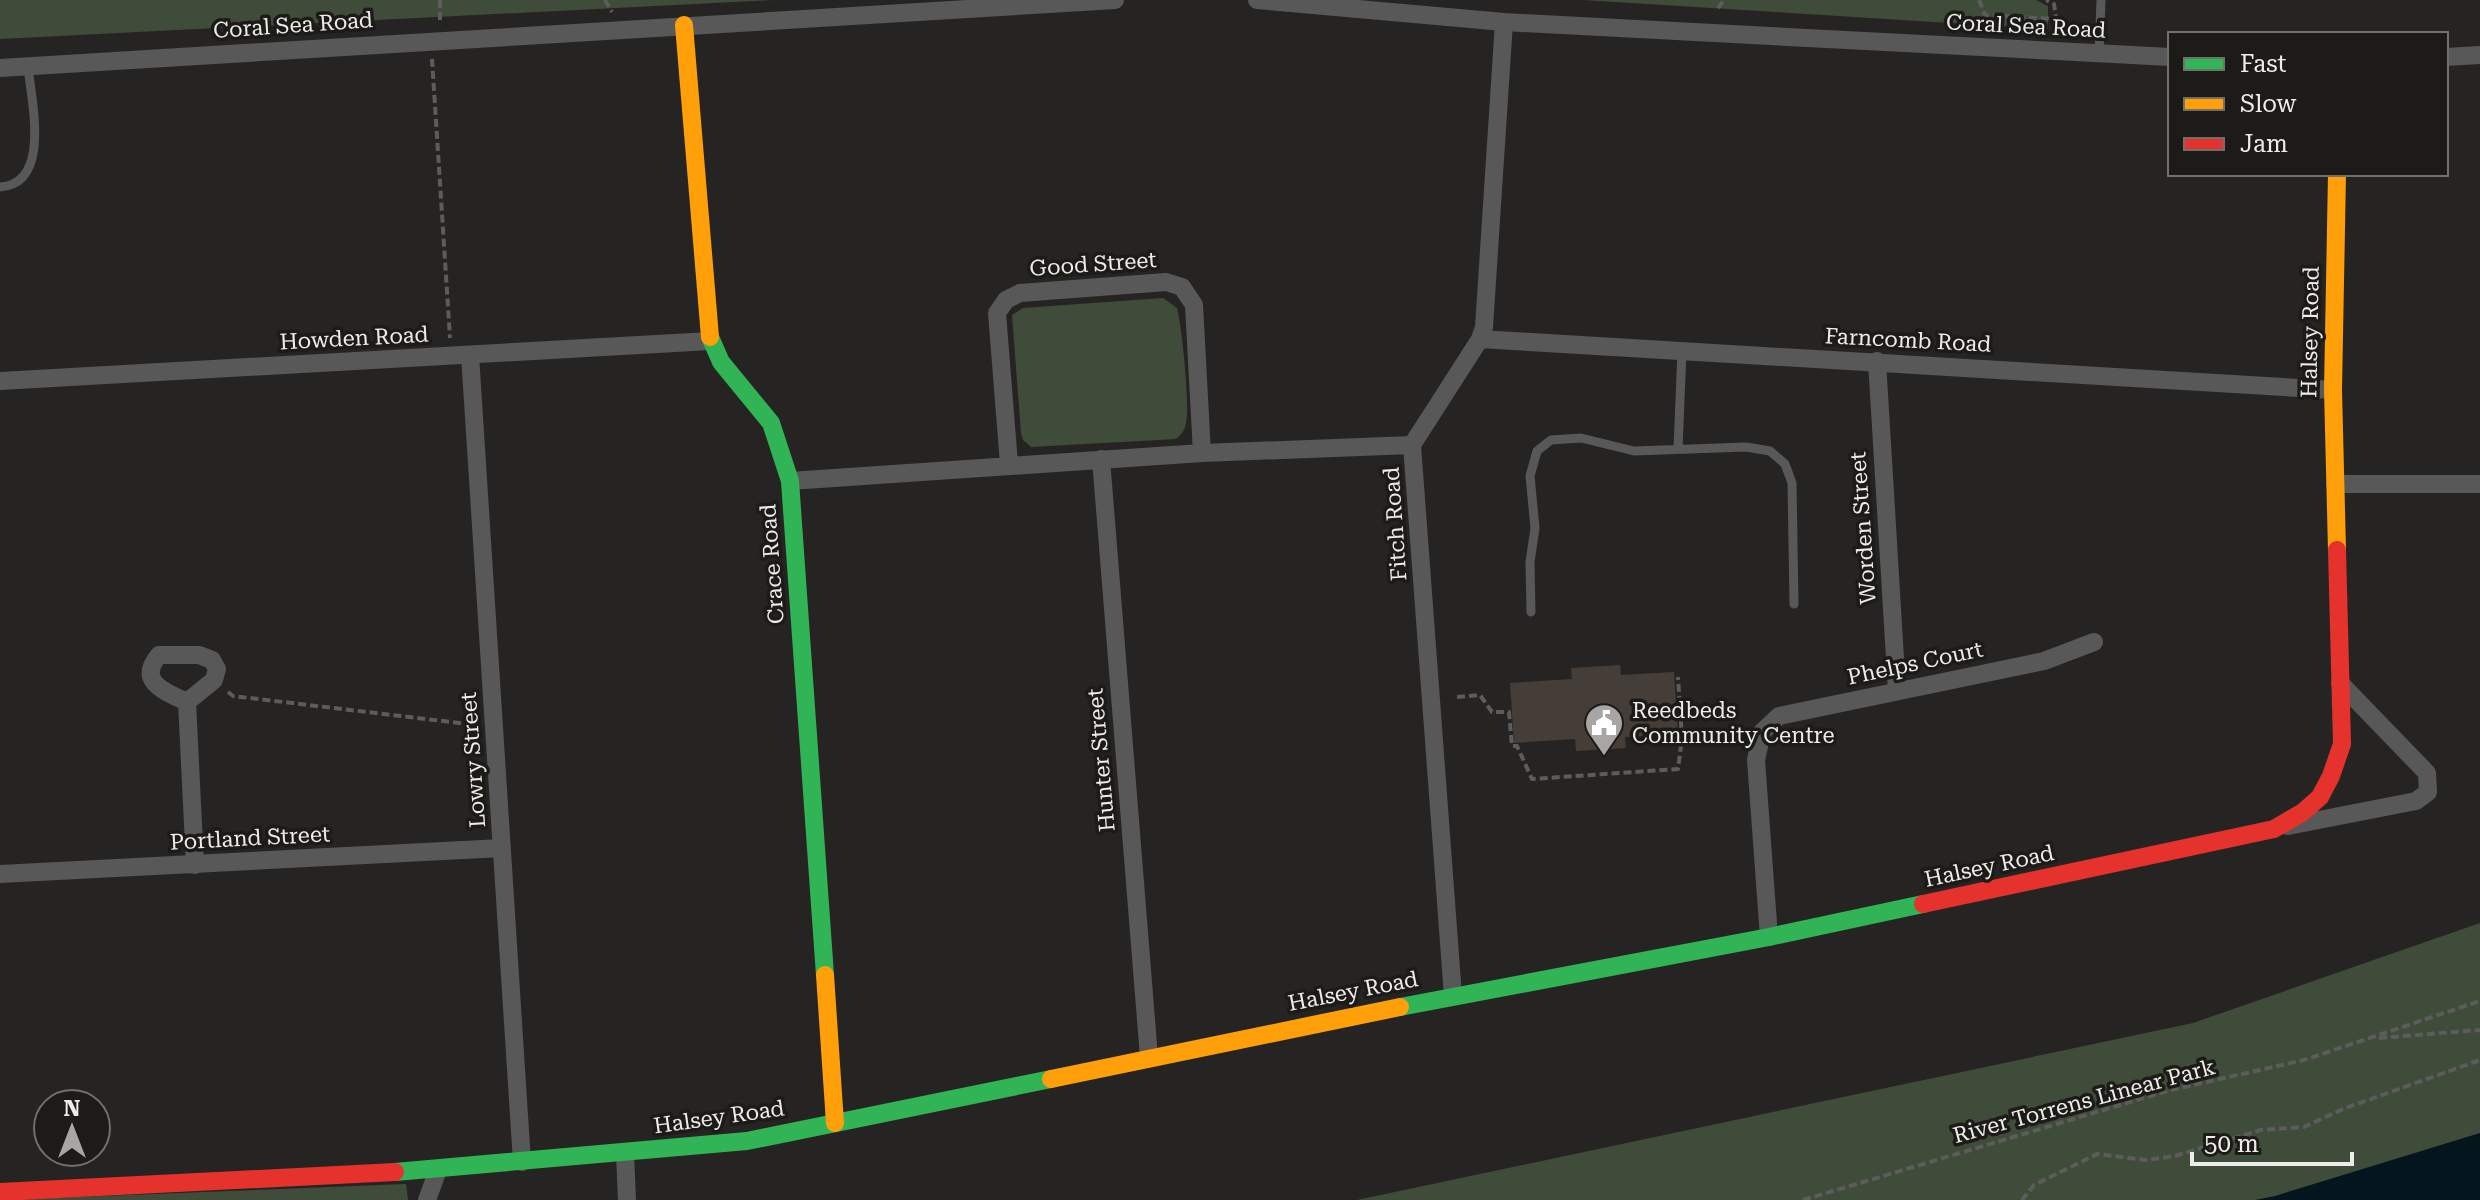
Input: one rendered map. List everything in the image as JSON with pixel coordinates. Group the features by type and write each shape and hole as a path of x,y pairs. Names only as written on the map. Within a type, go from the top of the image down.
{"street":[{"name":"Coral Sea Road","path":"0,68 1115,0"},
{"name":"Coral Sea Road","path":"1257,0 1504,22 2168,57"},
{"name":"Fitch Road","path":"1453,996 1412,445 1480,339 1486,316 1504,22"},
{"name":"Crace Road","path":"684,25 710,341 721,362 771,423 790,481 835,1123"},
{"path":"2448,57 2480,55"},
{"name":"Halsey Road","path":"2274,829 2312,808 2329,785 2342,744 2333,390 2337,176"},
{"name":"Good Street","path":"1009,464 997,313 1001,305 1020,293 1166,282 1182,287 1194,305 1202,453"},
{"name":"Farncomb Road","path":"1480,339 2333,390"},
{"name":"Howden Road","path":"0,381 710,341"},
{"name":"Lowry Street","path":"461,356 495,727 522,1162"},
{"name":"Worden Street","path":"1877,361 1897,691"},
{"path":"790,481 1009,464 1412,445"},
{"name":"Hunter Street","path":"1101,459 1149,1057"},
{"path":"2335,484 2480,484"},
{"name":"Phelps Court","path":"1769,937 1756,760 1762,732 1779,716 2044,661 2094,642"},
{"path":"159,655 199,655 212,660 217,669 214,680 187,702 160,689 151,677 151,664 159,655"},
{"name":"Halsey Road","path":"0,1192 438,1170 747,1141 1453,996 1769,937 2416,801 2428,792 2427,773 2340,683"},
{"path":"187,702 195,865"},
{"name":"Portland Street","path":"0,874 502,848"},
{"path":"625,1154 627,1200"},
{"path":"427,1200 438,1170"}],"lane":[{"path":"2099,54 2101,0"},
{"path":"0,187 8,187 22,179 32,167 35,152 28,66"},
{"path":"1678,449 1682,350"},
{"path":"1531,612 1530,562 1535,528 1530,476 1537,451 1551,440 1581,438 1634,451 1746,447 1770,451 1785,464 1792,483 1794,604"}],"path":[{"path":"1718,8 1724,0"},
{"path":"1979,0 1985,15 2056,19 2054,4 2046,0"},
{"path":"431,41 461,356"},
{"path":"1457,697 1480,695 1492,712 1509,712 1512,746 1517,746 1532,779 1678,769 1682,738 1678,677"},
{"path":"214,680 233,696 495,727"},
{"name":"River Torrens Linear Park","path":"1803,1200 2167,1091 2304,1060 2480,1001"},
{"name":"River Torrens Linear Park","path":"2375,1038 2480,1030"},
{"path":"2022,1200 2034,1185 2097,1154 2146,1160 2175,1156 2261,1130 2304,1127 2343,1109 2480,1060"}],"green space":[{"path":"0,0 774,0 0,39"},
{"path":"1583,0 2036,0 2048,6 2048,29"},
{"path":"1163,298 1177,308 1183,348 1187,414 1180,436 1176,439 1031,447 1023,440 1012,315 1023,308"},
{"path":"2480,923 2480,1200 1357,1200 2193,1023"},
{"path":"406,1184 408,1200 0,1200"}],"water":[{"path":"2480,1133 2480,1200 2255,1200 2275,1196"}],"building":[{"path":"1620,665 1621,675 1674,672 1678,734 1625,737 1626,748 1576,751 1575,739 1514,743 1510,683 1572,679 1571,668"}],"traffic: fast":[{"path":"710,337 721,362 771,423 790,481 825,975"},
{"path":"1400,1007 1769,937 1923,904"},
{"path":"395,1172 747,1141 1051,1079"}],"traffic: slow":[{"path":"684,25 710,337"},
{"path":"2337,176 2333,390 2337,550"},
{"path":"825,975 835,1123"},
{"path":"1051,1079 1400,1007"}],"traffic: jam":[{"path":"1923,904 2274,829 2303,812 2320,797 2342,744 2337,550"},
{"path":"0,1192 395,1172"}],"place":[{"name":"Reedbeds Community Centre","path":"1604,757"}]}
